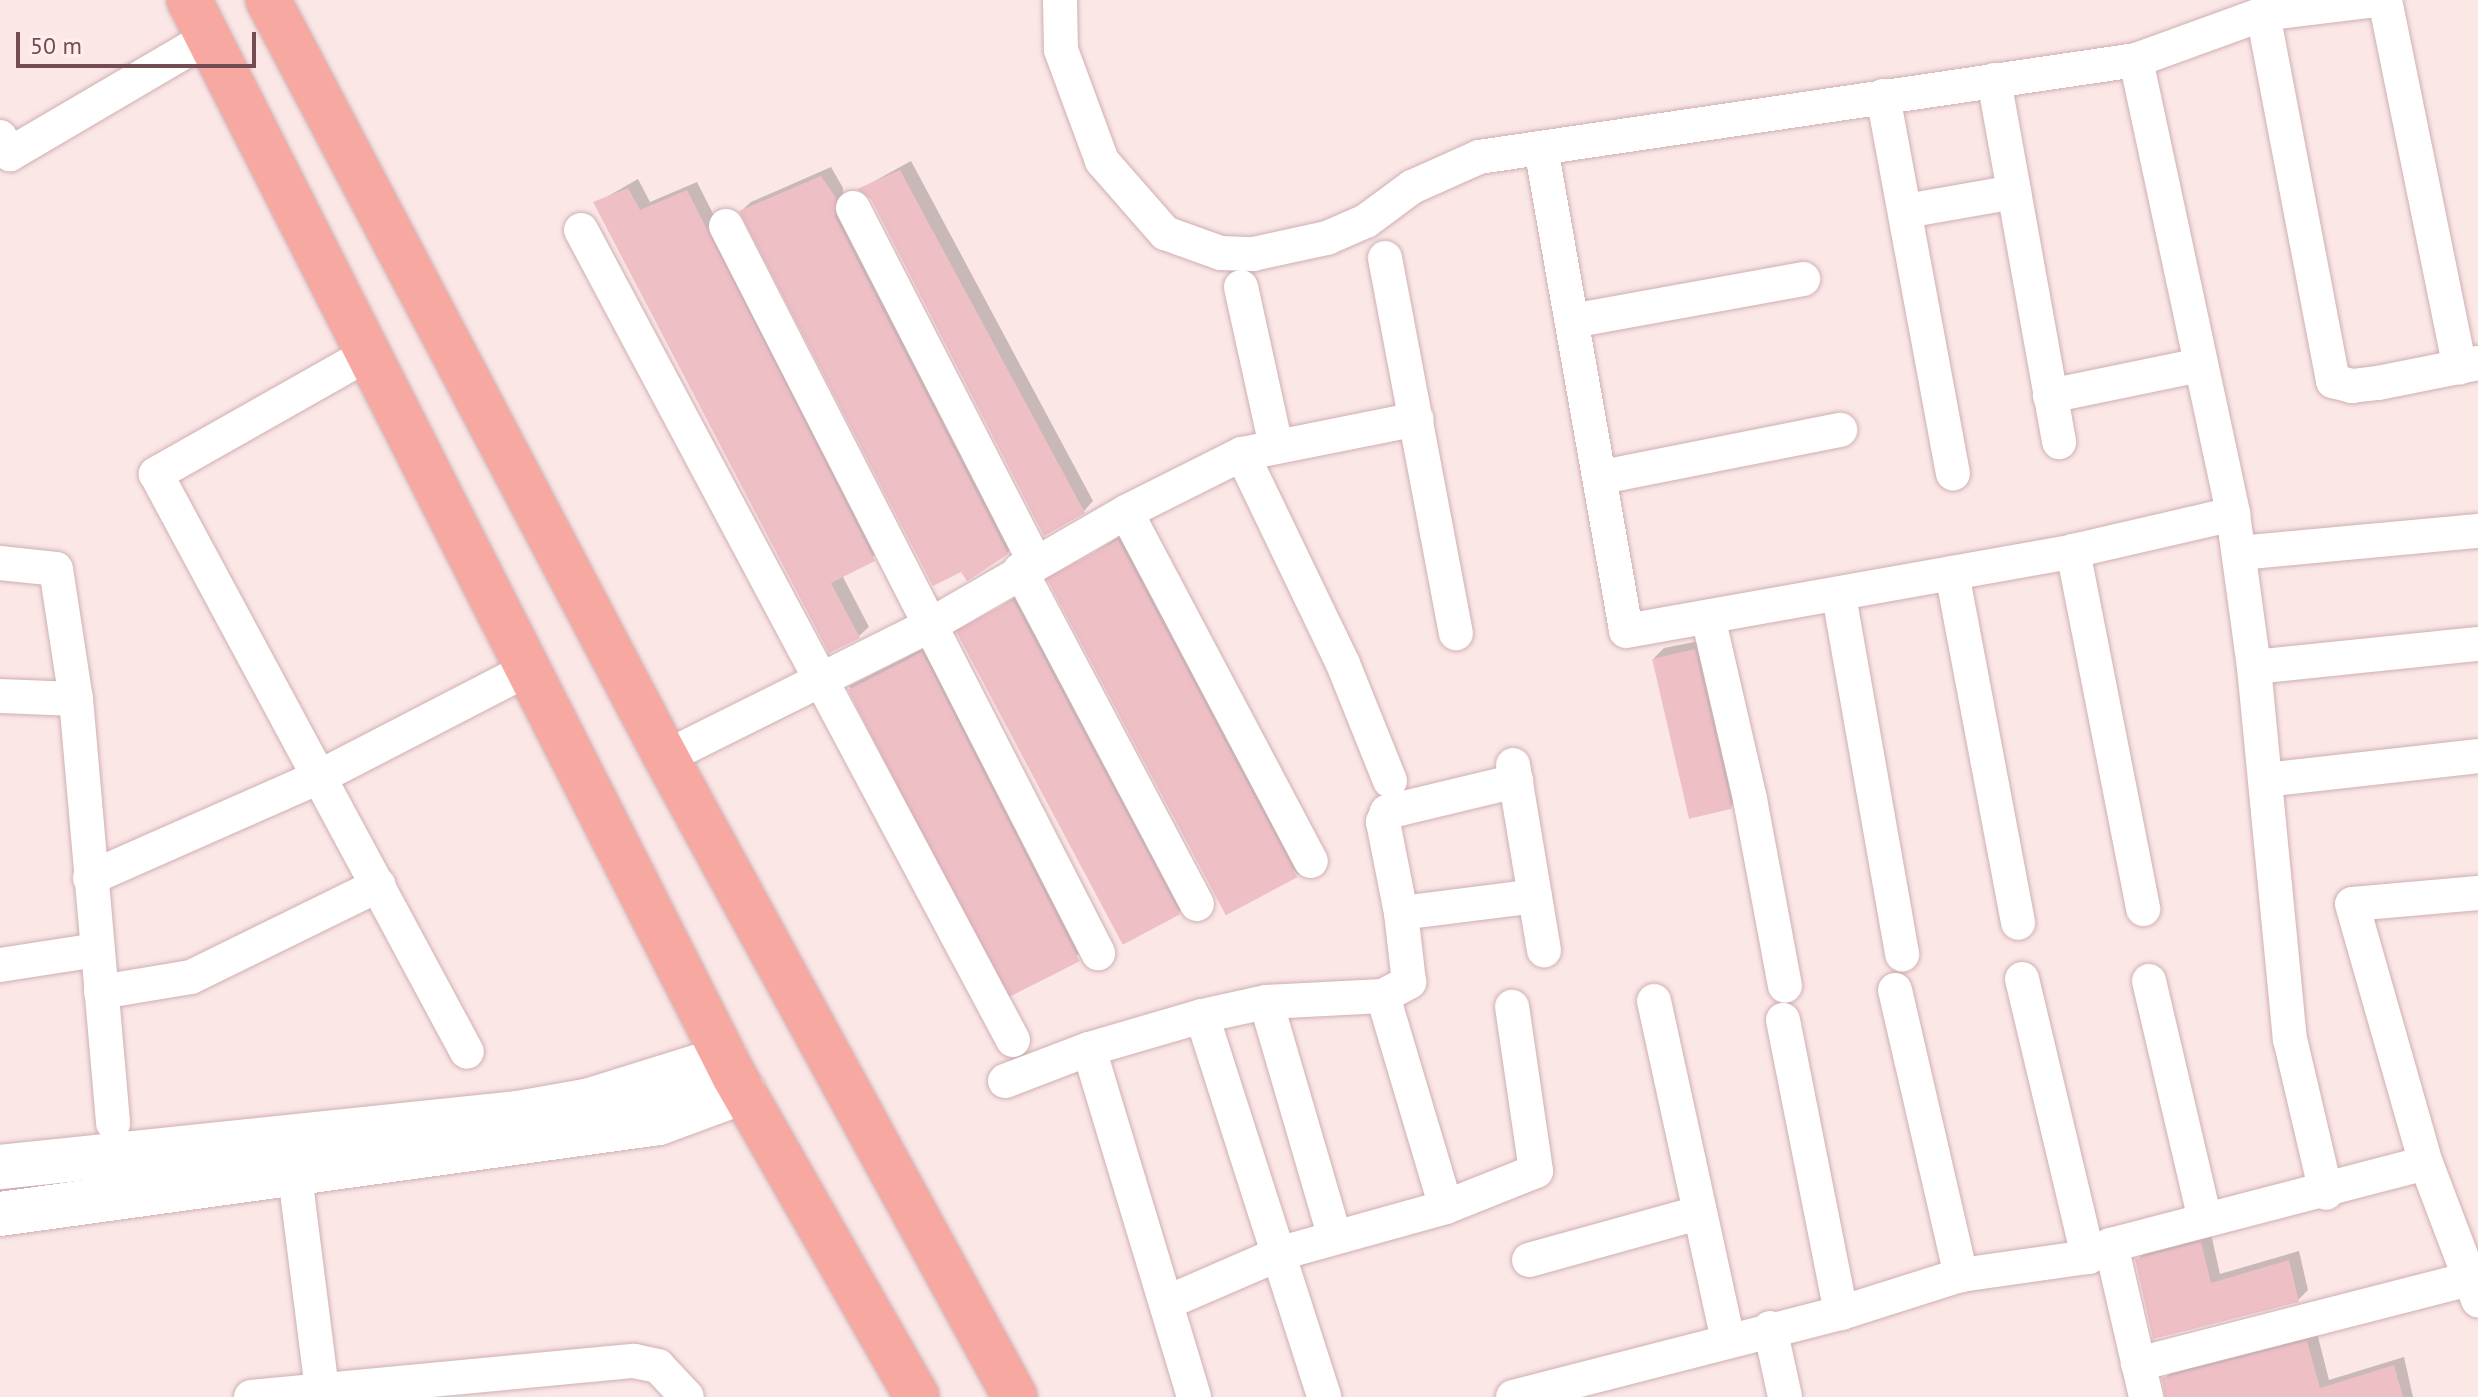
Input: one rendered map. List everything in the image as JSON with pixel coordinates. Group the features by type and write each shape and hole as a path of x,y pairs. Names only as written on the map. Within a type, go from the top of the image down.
{"main road":[{"path":"268,0 666,757 1015,1397"},
{"path":"198,19 734,1075 917,1397"}],"street":[{"path":"1060,0 1061,50 1102,161 1165,233 1221,253 1253,254 1327,238 1366,221 1412,187 1479,157 2136,60 2263,14 2375,0"},
{"path":"2263,14 2333,381 2352,386 2469,365 2385,0"},
{"path":"0,137 10,154 198,19"},
{"path":"2136,60 2233,514 2254,667 2290,1039 2326,1193"},
{"path":"1994,80 2059,442"},
{"path":"1883,96 1953,474"},
{"path":"1541,148 1602,477 1626,631 1839,596 2073,551 2233,514"},
{"path":"1906,211 2014,192"},
{"path":"853,208 1027,566 1197,904"},
{"path":"726,226 927,627 1098,953"},
{"path":"581,230 819,682 1013,1040"},
{"path":"1385,258 1456,633"},
{"path":"1572,321 1803,279"},
{"path":"1241,287 1276,446"},
{"path":"368,354 156,474 467,1052"},
{"path":"2050,396 2200,365"},
{"path":"666,757 927,627 1027,566 1242,454 1417,419"},
{"path":"1602,477 1840,430"},
{"path":"1242,454 1343,664 1390,781"},
{"path":"1126,512 1311,861"},
{"path":"2239,553 2478,531"},
{"path":"2073,551 2143,909"},
{"path":"0,563 56,569 76,699 113,1123"},
{"path":"1952,573 2018,923"},
{"path":"1839,596 1902,954"},
{"path":"1708,617 1750,799 1785,986"},
{"path":"2254,667 2478,644"},
{"path":"90,878 321,776 530,668"},
{"path":"0,696 76,699"},
{"path":"2265,780 2478,756"},
{"path":"1005,1081 1089,1049 1202,1016 1266,1002 1383,996 1409,982 1401,913 1383,822 1387,812 1514,773 1544,950"},
{"path":"101,992 191,977 379,885"},
{"path":"2138,1364 2473,1290 2426,1163 2352,904 2478,893"},
{"path":"1401,913 1535,896"},
{"path":"0,965 97,950"},
{"path":"2022,979 2100,1251 2146,1397"},
{"path":"2149,981 2205,1220"},
{"path":"1895,990 1961,1275"},
{"path":"1383,996 1446,1207"},
{"path":"1654,1001 1728,1341"},
{"path":"1266,1002 1334,1235"},
{"path":"1168,1302 1281,1253 1334,1235 1446,1207 1536,1171 1512,1007"},
{"path":"1202,1016 1281,1253 1324,1397"},
{"path":"1783,1020 1841,1313"},
{"path":"1089,1049 1168,1302 1194,1397"},
{"path":"0,1167 518,1113 734,1075"},
{"path":"0,1214 295,1176 659,1123 734,1075"},
{"path":"1513,1397 1770,1328 1841,1313 1961,1275 2100,1251 2205,1220 2326,1193 2426,1163"},
{"path":"295,1176 322,1389"},
{"path":"1529,1260 1699,1213"},
{"path":"1770,1328 1785,1397"},
{"path":"251,1397 634,1361 658,1366 687,1397"}],"building":[{"path":"900,170 1085,513 1044,536 871,199 857,189"},
{"path":"821,176 836,198 835,217 1008,554 967,581 961,572 933,586 739,211"},
{"path":"628,188 640,210 687,190 875,561 831,583 860,638 829,653 593,202"},
{"path":"1118,540 1297,877 1226,915 1046,578"},
{"path":"1013,600 1180,914 1123,945 956,631"},
{"path":"1695,649 1732,809 1689,819 1652,659"},
{"path":"922,652 1080,961 1006,999 848,690"},
{"path":"2201,1242 2211,1283 2289,1260 2299,1302 2153,1339 2135,1259"},
{"path":"2307,1341 2320,1388 2394,1365 2403,1397 2165,1397 2162,1378"}]}
